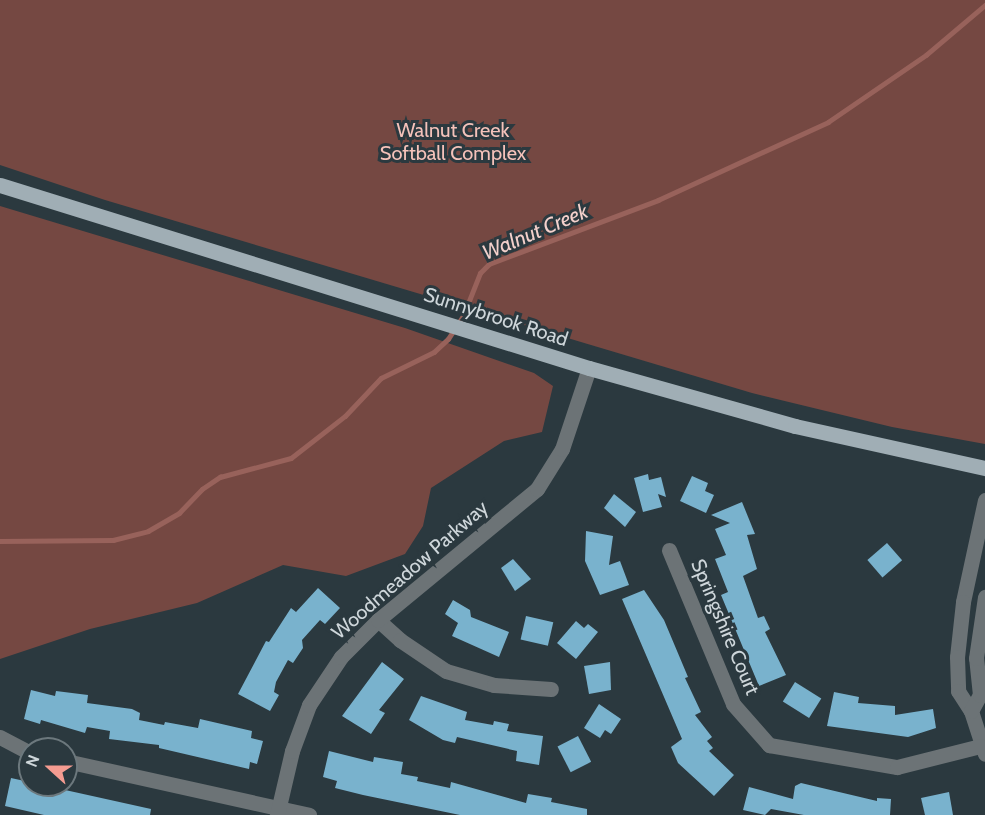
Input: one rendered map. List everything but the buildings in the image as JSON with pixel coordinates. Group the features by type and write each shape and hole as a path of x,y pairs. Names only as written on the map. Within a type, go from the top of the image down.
{"main road":[{"name":"Sunnybrook Road","path":"0,185 589,368 795,426 985,468"}],"street":[{"name":"Woodmeadow Parkway","path":"278,812 292,751 309,705 341,657 378,620 537,489 562,449 589,368"},
{"path":"982,750 970,711 958,691 963,602 985,500"},
{"name":"Springshire Court","path":"669,550 733,704 769,745 863,764 897,767 982,750"},
{"path":"963,602 984,601 976,658 980,695 970,711"},
{"path":"378,620 400,640 446,671 494,685 551,689"},
{"path":"0,737 18,747"},
{"path":"78,764 278,812 309,815"}],"green space":[{"name":"Walnut Creek Softball Complex","path":"0,0 985,0 985,444 892,427 752,393 105,200 0,165"},
{"path":"0,206 405,328 534,373 553,386 542,432 504,441 431,488 423,526 405,554 346,576 283,565 197,603 90,629 0,659"}],"waterway":[{"name":"Walnut Creek","path":"0,541 113,540 148,531 179,513 202,489 220,477 291,458 345,416 381,378 434,352 448,339 463,316 480,273 489,264 658,200 828,122 926,55 985,5"}]}
